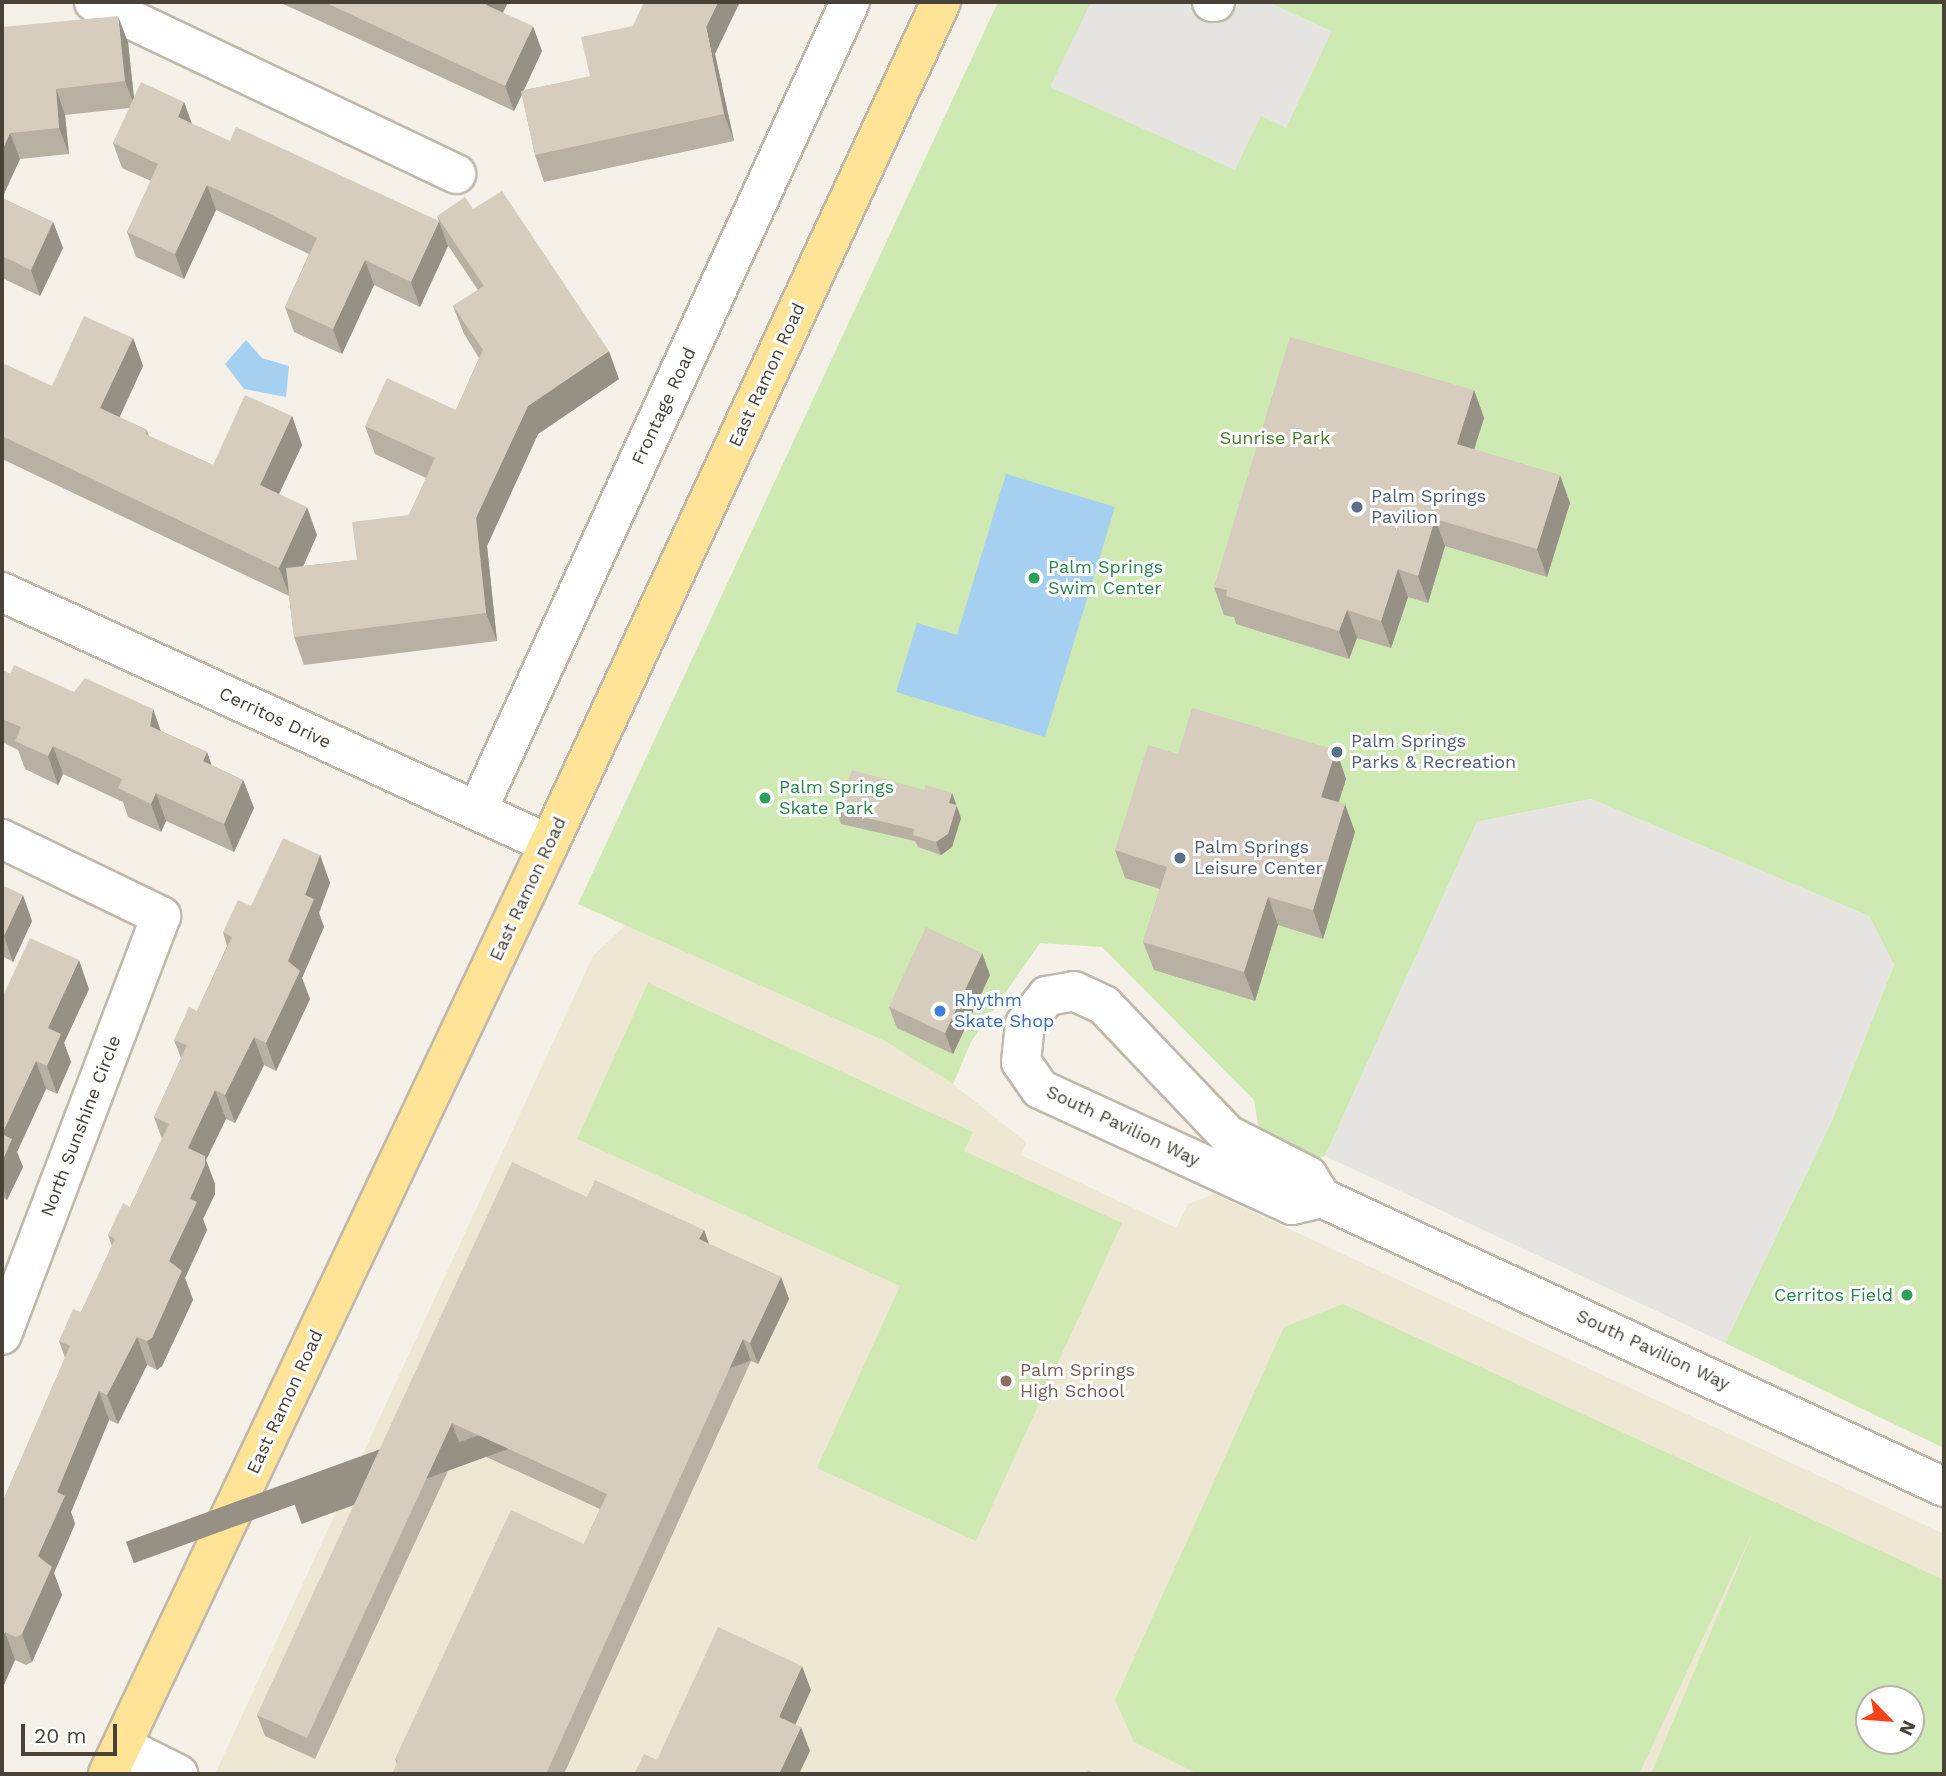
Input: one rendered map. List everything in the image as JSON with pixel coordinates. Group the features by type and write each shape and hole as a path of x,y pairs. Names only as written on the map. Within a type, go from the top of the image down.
{"main road":[{"name":"East Ramon Road","path":"115,1760 549,844 941,2"}],"street":[{"path":"94,2 456,174"},
{"name":"Frontage Road","path":"477,811 850,2"},
{"name":"Cerritos Drive","path":"2,592 549,844"},
{"name":"North Sunshine Circle","path":"2,839 161,916 2,1335"},
{"name":"South Pavilion Way","path":"1322,1198 1292,1205 1040,1089 1021,1062 1026,1024 1047,996 1074,991 1104,1005 1228,1135 1308,1176 1322,1198 1944,1487"},
{"path":"115,1760 178,1774"}],"shaded area":[{"path":"1091,2 1268,2 1332,31 1286,128 1261,116 1235,170 1050,87"},
{"path":"1591,799 1869,916 1894,965 1833,1118 1725,1343 1325,1156 1477,822"},
{"name":"Palm Springs High School","path":"627,924 885,1041 953,1084 1026,1142 1021,1155 1176,1228 1188,1204 1214,1194 1944,1534 1944,1774 215,1774 593,956"}],"green space":[{"name":"Sunrise Park","path":"998,2 1944,2 1944,1448 1725,1343 1833,1118 1894,965 1869,916 1591,799 1477,822 1325,1156 1307,1161 1260,1137 1254,1100 1102,947 1040,943 971,1042 953,1084 885,1041 578,904"},
{"path":"648,983 973,1132 964,1151 1122,1223 976,1541 817,1468 900,1286 577,1139"},
{"path":"1343,1304 1944,1580 1944,1774 1651,1774 1755,1527 1639,1774 1198,1774 1134,1742 1115,1700 1284,1327"}],"water":[{"path":"246,340 262,358 289,366 286,397 244,389 225,364"},
{"path":"1006,474 1115,507 1045,737 896,692 917,623 957,635"}],"building":[{"path":"324,2 487,2 486,5 533,26 505,86"},
{"path":"644,2 718,2 706,27 724,114 535,155 521,91 590,76 581,37 633,26"},
{"path":"118,16 125,81 56,89 59,128 10,133 2,151 2,27"},
{"path":"141,82 184,102 178,117 230,141 236,127 439,221 411,282 365,260 333,329 285,307 317,238 207,185 175,254 127,232 158,164 113,143"},
{"path":"502,191 609,351 528,406 476,518 486,613 294,637 286,568 357,560 352,522 409,515 435,458 365,426 387,378 456,410 483,350 453,306 484,286 437,216 465,197 473,209"},
{"path":"2,198 53,222 31,270 2,256"},
{"path":"84,316 133,338 100,408 147,430 145,434 213,465 245,395 292,416 260,485 307,507 279,568 2,436 2,371 5,364 52,386"},
{"name":"Palm Springs Pavilion","path":"1290,337 1474,390 1457,444 1560,475 1537,549 1435,519 1418,576 1398,569 1381,621 1347,610 1339,631 1226,596 1227,590 1214,587"},
{"path":"14,665 74,692 85,678 153,709 150,726 207,752 203,761 243,780 224,824 156,793 151,804 118,788 122,779 53,746 48,756 15,741 21,727 2,719 2,670 10,674"},
{"name":"Palm Springs Leisure Center","path":"1192,708 1336,750 1321,797 1345,804 1313,910 1268,897 1244,972 1143,942 1167,867 1115,850 1148,745 1178,754"},
{"path":"852,770 924,790 926,785 952,793 949,803 957,805 948,834 936,842 913,835 914,829 837,811"},
{"path":"283,838 320,855 305,895 314,899 288,961 300,971 266,1043 254,1037 225,1095 215,1090 188,1148 205,1156 205,1165 190,1199 197,1202 169,1261 182,1271 152,1338 147,1341 137,1337 107,1395 99,1391 57,1492 65,1496 38,1556 52,1567 22,1634 16,1637 5,1632 2,1639 2,1503 70,1346 59,1341 73,1309 81,1312 115,1239 108,1235 123,1203 130,1207 169,1124 154,1117 187,1045 174,1040 189,1007 197,1011 232,937 223,932 238,900 251,906"},
{"path":"2,885 23,895 4,936 2,935"},
{"path":"926,927 982,953 945,1033 889,1007"},
{"path":"30,938 79,960 48,1028 61,1034 47,1066 36,1061 2,1134 2,998"},
{"path":"2,1134 12,1139 2,1162"},
{"path":"512,1162 587,1197 595,1180 704,1230 699,1239 781,1277 750,1343 743,1339 546,1774 392,1774 398,1761 395,1759 511,1510 584,1544 607,1494 452,1423 307,1738 257,1715"},
{"path":"718,1627 802,1666 779,1717 801,1727 779,1774 634,1774 644,1754 657,1760"}],"place":[{"name":"Palm Springs Pavilion","path":"1357,507"},
{"name":"Palm Springs Swim Center","path":"1034,578"},
{"name":"Palm Springs Parks & Recreation","path":"1337,752"},
{"name":"Palm Springs Skate Park","path":"765,798"},
{"name":"Palm Springs Leisure Center","path":"1180,858"},
{"name":"Rhythm Skate Shop","path":"940,1011"},
{"name":"Cerritos Field","path":"1907,1295"},
{"name":"Palm Springs High School","path":"1006,1381"}]}
